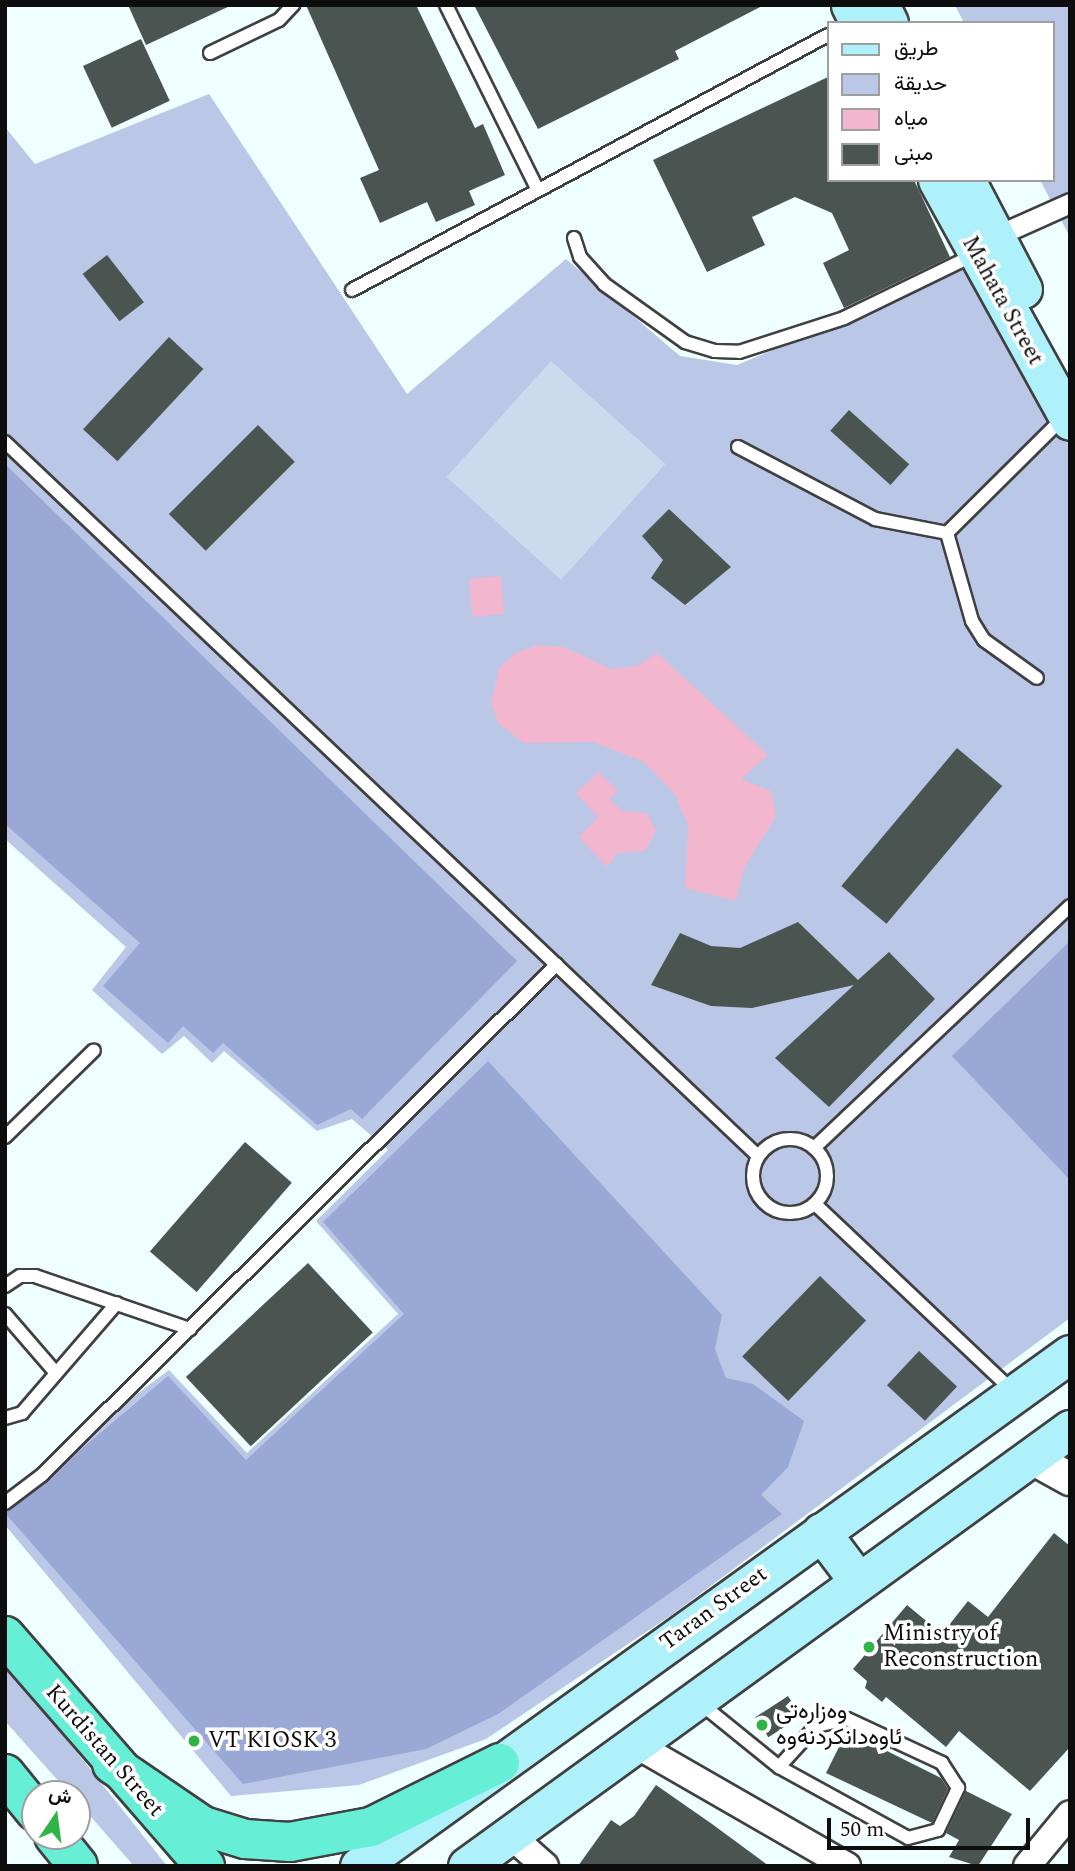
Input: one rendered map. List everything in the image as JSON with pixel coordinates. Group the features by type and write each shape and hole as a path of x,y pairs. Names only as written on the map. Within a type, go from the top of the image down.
{"highway":[{"name":"Kurdistan Street","path":"5,1636 113,1764 205,1866"},
{"path":"113,1764 203,1826 245,1839 290,1842 371,1827 500,1763"},
{"path":"5,1774 21,1794"},
{"path":"65,1850 78,1866"}],"main road":[{"name":"Mahata Street","path":"938,182 1070,373"},
{"name":"Mahata Street","path":"967,182 984,246 1068,418"},
{"name":"Taran Street","path":"359,1866 1070,1354"},
{"path":"467,1866 695,1698 1070,1429"},
{"path":"821,1532 858,1581"}],"street":[{"path":"984,246 1070,203"},
{"path":"1030,1457 1070,1479"},
{"path":"633,1743 848,1866"},
{"path":"1027,1866 1070,1814"},
{"path":"509,1834 545,1866"}],"lane":[{"path":"210,53 279,20 293,5"},
{"path":"446,5 537,188"},
{"path":"352,289 537,188 827,36"},
{"path":"574,238 580,257 604,284 684,342 727,352 844,318 984,246"},
{"path":"947,533 1068,418"},
{"path":"5,442 758,1156"},
{"path":"738,447 876,519 947,533"},
{"path":"947,533 972,621 984,640 1037,678"},
{"path":"814,1148 1070,906"},
{"path":"5,1503 43,1475 558,964"},
{"path":"5,1137 94,1050"},
{"path":"791,1139 814,1148 827,1170 823,1194 815,1204 794,1213 770,1208 752,1178 758,1156 778,1141 791,1139"},
{"path":"815,1204 1015,1393"},
{"path":"5,1286 20,1276 35,1276 190,1329"},
{"path":"5,1418 22,1413 117,1303"},
{"path":"5,1314 55,1372"},
{"path":"695,1698 779,1767 908,1838 938,1830 958,1788 942,1763 847,1718 816,1726 779,1767"}],"green space":[{"path":"955,5 1070,5 1070,237 1041,182 1054,182 1054,21 963,21"},
{"path":"209,94 407,394 566,259 680,356 737,365 965,269 1070,431 1070,1318 673,1614 486,1739 359,1785 231,1796 5,1525 5,1493 169,1370 247,1453 398,1314 316,1221 388,1150 352,1119 317,1131 224,1051 212,1063 184,1036 162,1054 92,990 126,947 5,839 5,127 35,164"},
{"path":"5,1662 167,1866 134,1866 91,1817 91,1780 58,1780 5,1721"}],"shaded area":[{"path":"551,361 665,464 561,580 447,477"},
{"path":"5,464 517,961 362,1119 351,1109 317,1125 223,1043 213,1053 183,1026 168,1043 103,986 140,943 5,824"},
{"path":"1070,941 1070,1180 952,1056"},
{"path":"488,1061 722,1315 715,1349 726,1378 753,1384 804,1421 788,1467 761,1495 782,1514 498,1714 426,1749 243,1784 5,1513 168,1376 246,1460 404,1314 323,1222"}],"water":[{"path":"501,576 504,614 472,617 469,579"},
{"path":"538,645 564,647 611,669 637,666 657,653 768,755 741,779 771,791 776,816 744,868 736,901 685,888 688,825 674,793 644,762 593,742 524,743 499,724 491,703 499,668 515,653"},
{"path":"598,772 618,790 610,799 622,811 647,813 656,831 645,851 617,853 607,867 579,837 598,817 576,793"}],"building":[{"path":"128,5 232,5 146,45"},
{"path":"306,5 416,5 475,128 483,124 505,175 469,191 475,205 436,222 427,202 380,223 360,178 379,170"},
{"path":"474,5 764,5 675,51 679,59 538,129"},
{"path":"141,39 170,101 112,128 83,66"},
{"path":"827,77 827,182 915,182 950,257 844,308 823,263 849,250 832,213 795,197 752,217 765,245 707,272 653,160"},
{"path":"107,255 144,302 120,321 83,274"},
{"path":"169,337 203,369 117,461 83,429"},
{"path":"849,410 909,464 890,485 830,431"},
{"path":"258,425 295,462 206,551 169,514"},
{"path":"669,509 731,567 685,605 651,578 663,560 642,536"},
{"path":"957,748 1002,786 886,924 841,886"},
{"path":"798,922 858,980 889,952 935,999 829,1107 775,1058 854,985 752,1008 711,1006 651,985 680,933 711,946 740,948"},
{"path":"245,1142 292,1183 197,1292 150,1251"},
{"path":"308,1263 373,1332 251,1446 186,1377"},
{"path":"820,1276 866,1320 788,1401 742,1357"},
{"path":"919,1351 957,1386 925,1421 887,1385"},
{"path":"1054,1533 1070,1546 1070,1747 1030,1791 959,1731 946,1747 886,1697 882,1702 865,1688 867,1681 853,1669 907,1605 942,1634 968,1601 988,1617"},
{"path":"788,1696 801,1716 768,1737 755,1717"},
{"path":"847,1731 941,1778 948,1789 932,1823 826,1773"},
{"path":"656,1785 769,1866 578,1866 611,1820 620,1826 634,1816"},
{"path":"966,1791 1012,1814 978,1866 949,1857 959,1840 946,1833"}],"place":[{"name":"Ministry of Reconstruction","path":"869,1647"},
{"name":"وەزارەتی ئاوەدانکردنەوە","path":"762,1725"},
{"name":"VT KIOSK 3","path":"194,1741"}]}
